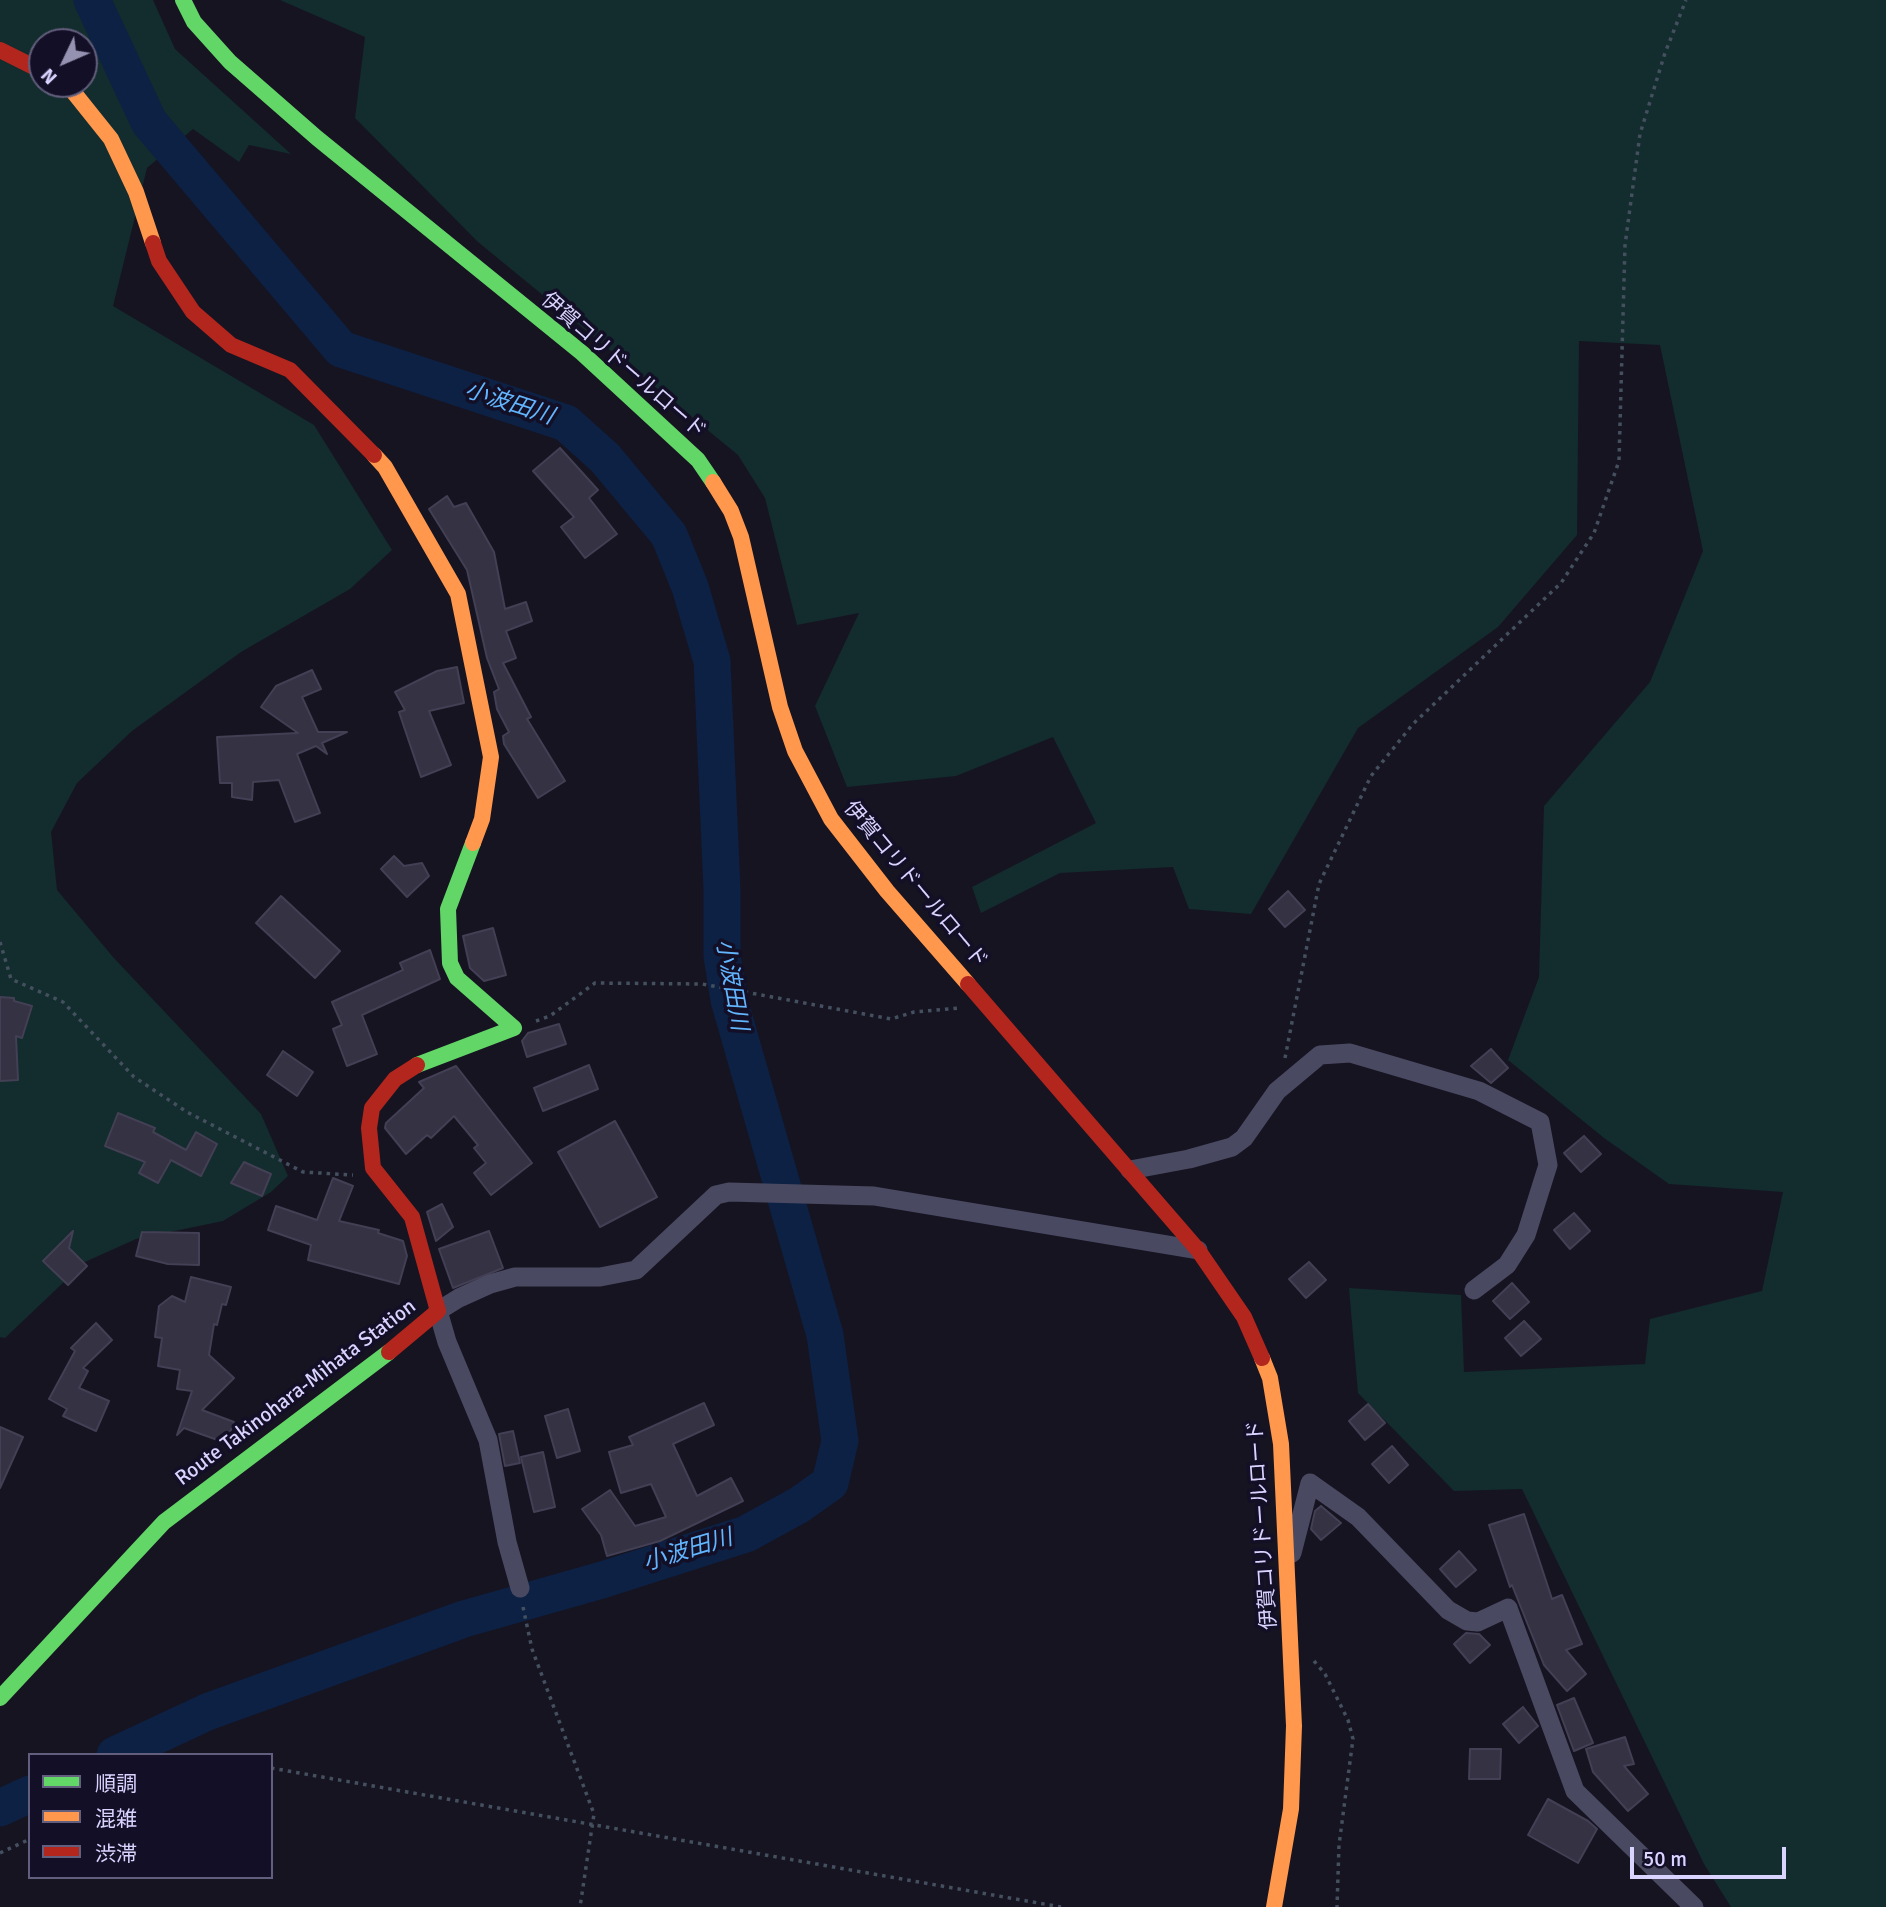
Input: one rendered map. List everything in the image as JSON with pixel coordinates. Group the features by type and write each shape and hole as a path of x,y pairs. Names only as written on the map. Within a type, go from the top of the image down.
{"street":[{"name":"伊賀コリドールロード","path":"183,0 194,22 230,62 317,138 582,353 698,460 731,511 741,537 780,707 813,789 831,819 887,891 1198,1250 1244,1317 1270,1378 1282,1444 1294,1726 1291,1809 1274,1907"},
{"path":"0,50 28,64"},
{"path":"78,98 111,139 136,192 159,261 192,312 231,345 290,370 333,410 385,467 452,577 458,594 491,757 482,819 448,909 447,947 457,978 514,1028 434,1057 395,1079 372,1108 369,1128 373,1168"},
{"path":"1130,1170 1189,1160 1232,1147 1244,1138 1277,1091 1320,1055 1350,1053 1479,1091 1540,1122 1548,1165 1526,1235 1507,1265 1474,1290"},
{"name":"Route Takinohara-Mihata Station","path":"0,1698 164,1522 409,1337 438,1311 412,1217 373,1168"},
{"path":"520,1588 507,1542 488,1440 447,1342 438,1311 489,1283 515,1277 600,1277 636,1270 716,1195 754,1192 907,1200 1198,1250"},
{"path":"1287,1573 1310,1483 1358,1517 1448,1609 1467,1621 1478,1622 1508,1608 1576,1791 1694,1907"}],"path":[{"path":"1277,1091 1319,884 1371,776 1413,724 1561,583 1594,533 1619,461 1625,246 1640,134 1665,53 1686,0"},
{"path":"0,942 11,979 63,1003 134,1077 187,1112 303,1171 356,1175 373,1168"},
{"path":"514,1028 550,1016 594,984 707,986 891,1019 914,1012 989,1006"},
{"path":"525,1619 532,1649 594,1815 580,1907"},
{"path":"1290,1632 1325,1674 1348,1720 1353,1739 1339,1845 1338,1907"},
{"path":"273,1768 1061,1907"},
{"path":"0,1853 28,1840"}],"green space":[{"path":"0,0 153,0 175,49 291,154 249,145 239,162 193,129 147,168 113,306 314,425 392,550 350,589 241,652 132,731 77,783 51,832 57,890 113,957 261,1114 288,1176 271,1192 223,1221 136,1239 85,1262 5,1338 0,1337"},
{"path":"280,0 1886,0 1886,1907 1731,1907 1704,1864 1522,1489 1454,1491 1358,1393 1349,1288 1461,1295 1464,1372 1645,1364 1650,1319 1762,1291 1783,1192 1669,1184 1604,1138 1508,1060 1539,977 1544,806 1650,682 1703,551 1660,345 1579,341 1577,535 1498,627 1358,728 1251,914 1189,909 1173,867 1060,873 981,913 972,887 1096,823 1053,737 956,776 847,787 815,706 859,613 797,625 765,498 738,455 478,242 355,118 365,37"}],"building":[{"path":"560,448 598,490 589,498 617,534 585,558 561,527 574,517 533,471"},
{"path":"447,496 454,507 466,503 494,552 505,609 526,602 532,621 506,631 516,658 503,663 531,717 527,719 565,781 538,798 504,744 503,736 509,732 497,709 494,692 499,689 487,658 467,570 429,509"},
{"path":"457,667 464,703 429,711 451,765 421,777 399,712 405,710 395,692 437,671"},
{"path":"312,670 321,689 302,697 318,732 347,732 322,743 327,754 316,746 297,754 320,813 295,822 279,780 253,782 252,800 232,797 232,783 220,783 217,737 298,733 261,707 276,686"},
{"path":"394,856 404,866 422,863 429,876 407,897 381,869"},
{"path":"1288,891 1305,910 1285,927 1269,909"},
{"path":"281,896 340,951 315,978 256,923"},
{"path":"493,928 506,975 484,981 470,968 463,936"},
{"path":"430,950 440,979 362,1015 377,1054 347,1066 333,1029 342,1025 332,1002 403,970 400,963"},
{"path":"0,997 14,998 14,1001 32,1006 22,1038 16,1036 18,1080 0,1081"},
{"path":"559,1024 566,1044 527,1057 522,1041 528,1033"},
{"path":"1491,1049 1508,1068 1491,1083 1471,1066"},
{"path":"283,1051 313,1072 297,1096 267,1075"},
{"path":"589,1065 598,1089 543,1111 534,1088"},
{"path":"456,1066 532,1163 491,1195 474,1173 486,1163 474,1148 478,1145 454,1116 431,1138 427,1135 406,1154 385,1128 386,1123 424,1088 419,1082"},
{"path":"118,1113 155,1128 153,1132 186,1150 196,1132 217,1144 201,1176 171,1160 158,1183 139,1173 145,1162 105,1146"},
{"path":"615,1121 657,1197 600,1227 558,1152"},
{"path":"1584,1136 1601,1154 1581,1172 1564,1153"},
{"path":"244,1162 271,1174 262,1196 231,1183"},
{"path":"333,1178 353,1186 339,1221 379,1230 378,1233 403,1241 407,1256 399,1284 308,1260 311,1245 268,1230 276,1206 317,1220"},
{"path":"442,1204 453,1227 436,1241 427,1212"},
{"path":"1574,1213 1590,1231 1570,1249 1554,1230"},
{"path":"73,1231 69,1248 87,1266 68,1285 43,1261"},
{"path":"489,1231 503,1268 453,1288 439,1249"},
{"path":"142,1232 199,1233 199,1265 168,1264 136,1256"},
{"path":"1309,1262 1326,1280 1306,1298 1289,1279"},
{"path":"191,1277 231,1287 226,1305 222,1304 217,1325 214,1324 209,1355 234,1378 202,1410 234,1422 226,1443 184,1428 177,1435 192,1391 177,1389 180,1370 158,1366 162,1338 155,1337 159,1306 172,1296 185,1302"},
{"path":"1512,1283 1529,1302 1510,1319 1493,1301"},
{"path":"1524,1321 1541,1339 1521,1356 1505,1338"},
{"path":"96,1323 112,1340 83,1368 88,1371 79,1388 109,1401 96,1431 63,1416 67,1409 49,1399 75,1351 71,1348"},
{"path":"704,1403 714,1425 673,1444 697,1496 731,1478 743,1501 660,1541 607,1556 601,1535 582,1509 610,1490 635,1526 666,1517 651,1484 621,1493 609,1452 633,1445 629,1437"},
{"path":"1368,1404 1385,1423 1365,1440 1349,1421"},
{"path":"568,1409 580,1451 557,1458 545,1416"},
{"path":"0,1427 23,1437 0,1488"},
{"path":"513,1431 520,1463 505,1466 499,1434"},
{"path":"1392,1446 1408,1465 1389,1483 1372,1464"},
{"path":"543,1452 555,1507 534,1512 521,1457"},
{"path":"1321,1506 1341,1523 1321,1540 1311,1529 1315,1511"},
{"path":"1524,1514 1552,1599 1562,1595 1582,1644 1566,1650 1586,1674 1567,1691 1544,1665 1512,1585 1510,1587 1489,1525"},
{"path":"1459,1551 1476,1570 1456,1587 1440,1569"},
{"path":"1466,1633 1479,1634 1490,1645 1470,1663 1454,1644"},
{"path":"1574,1698 1593,1743 1574,1751 1557,1705"},
{"path":"1523,1707 1538,1726 1519,1743 1503,1724"},
{"path":"1625,1737 1634,1764 1624,1766 1648,1794 1628,1811 1593,1772 1586,1749"},
{"path":"1470,1749 1501,1749 1500,1779 1469,1779"},
{"path":"1548,1799 1588,1821 1597,1829 1578,1863 1528,1835"}],"waterway":[{"name":"小波田川","path":"92,0 149,122 341,349 566,423 605,458 669,535 690,587 712,661 722,890 722,956 729,1000 825,1335 840,1441 830,1483 799,1505 746,1534 602,1580 464,1619 207,1712 119,1753"},
{"name":"小波田川","path":"0,1808 28,1795"}],"traffic: fast":[{"path":"183,0 194,22 230,62 317,138 582,353 698,460 713,482"},
{"path":"417,1065 514,1028 457,978 450,963 448,909 473,843"},
{"path":"0,1698 164,1522 389,1352"}],"traffic: slow":[{"path":"78,98 111,139 136,192 153,243"},
{"path":"374,455 385,467 458,594 491,757 482,819 473,843"},
{"path":"713,482 731,511 741,537 780,707 795,751 831,819 887,891 968,984"},
{"path":"1262,1358 1270,1378 1281,1444 1294,1726 1291,1809 1274,1907"}],"traffic: jam":[{"path":"0,50 28,64"},
{"path":"153,243 159,261 193,312 231,345 290,370 374,455"},
{"path":"968,984 1198,1250 1244,1317 1262,1358"},
{"path":"389,1352 438,1311 412,1217 373,1168 369,1128 372,1108 395,1079 417,1065"}]}
